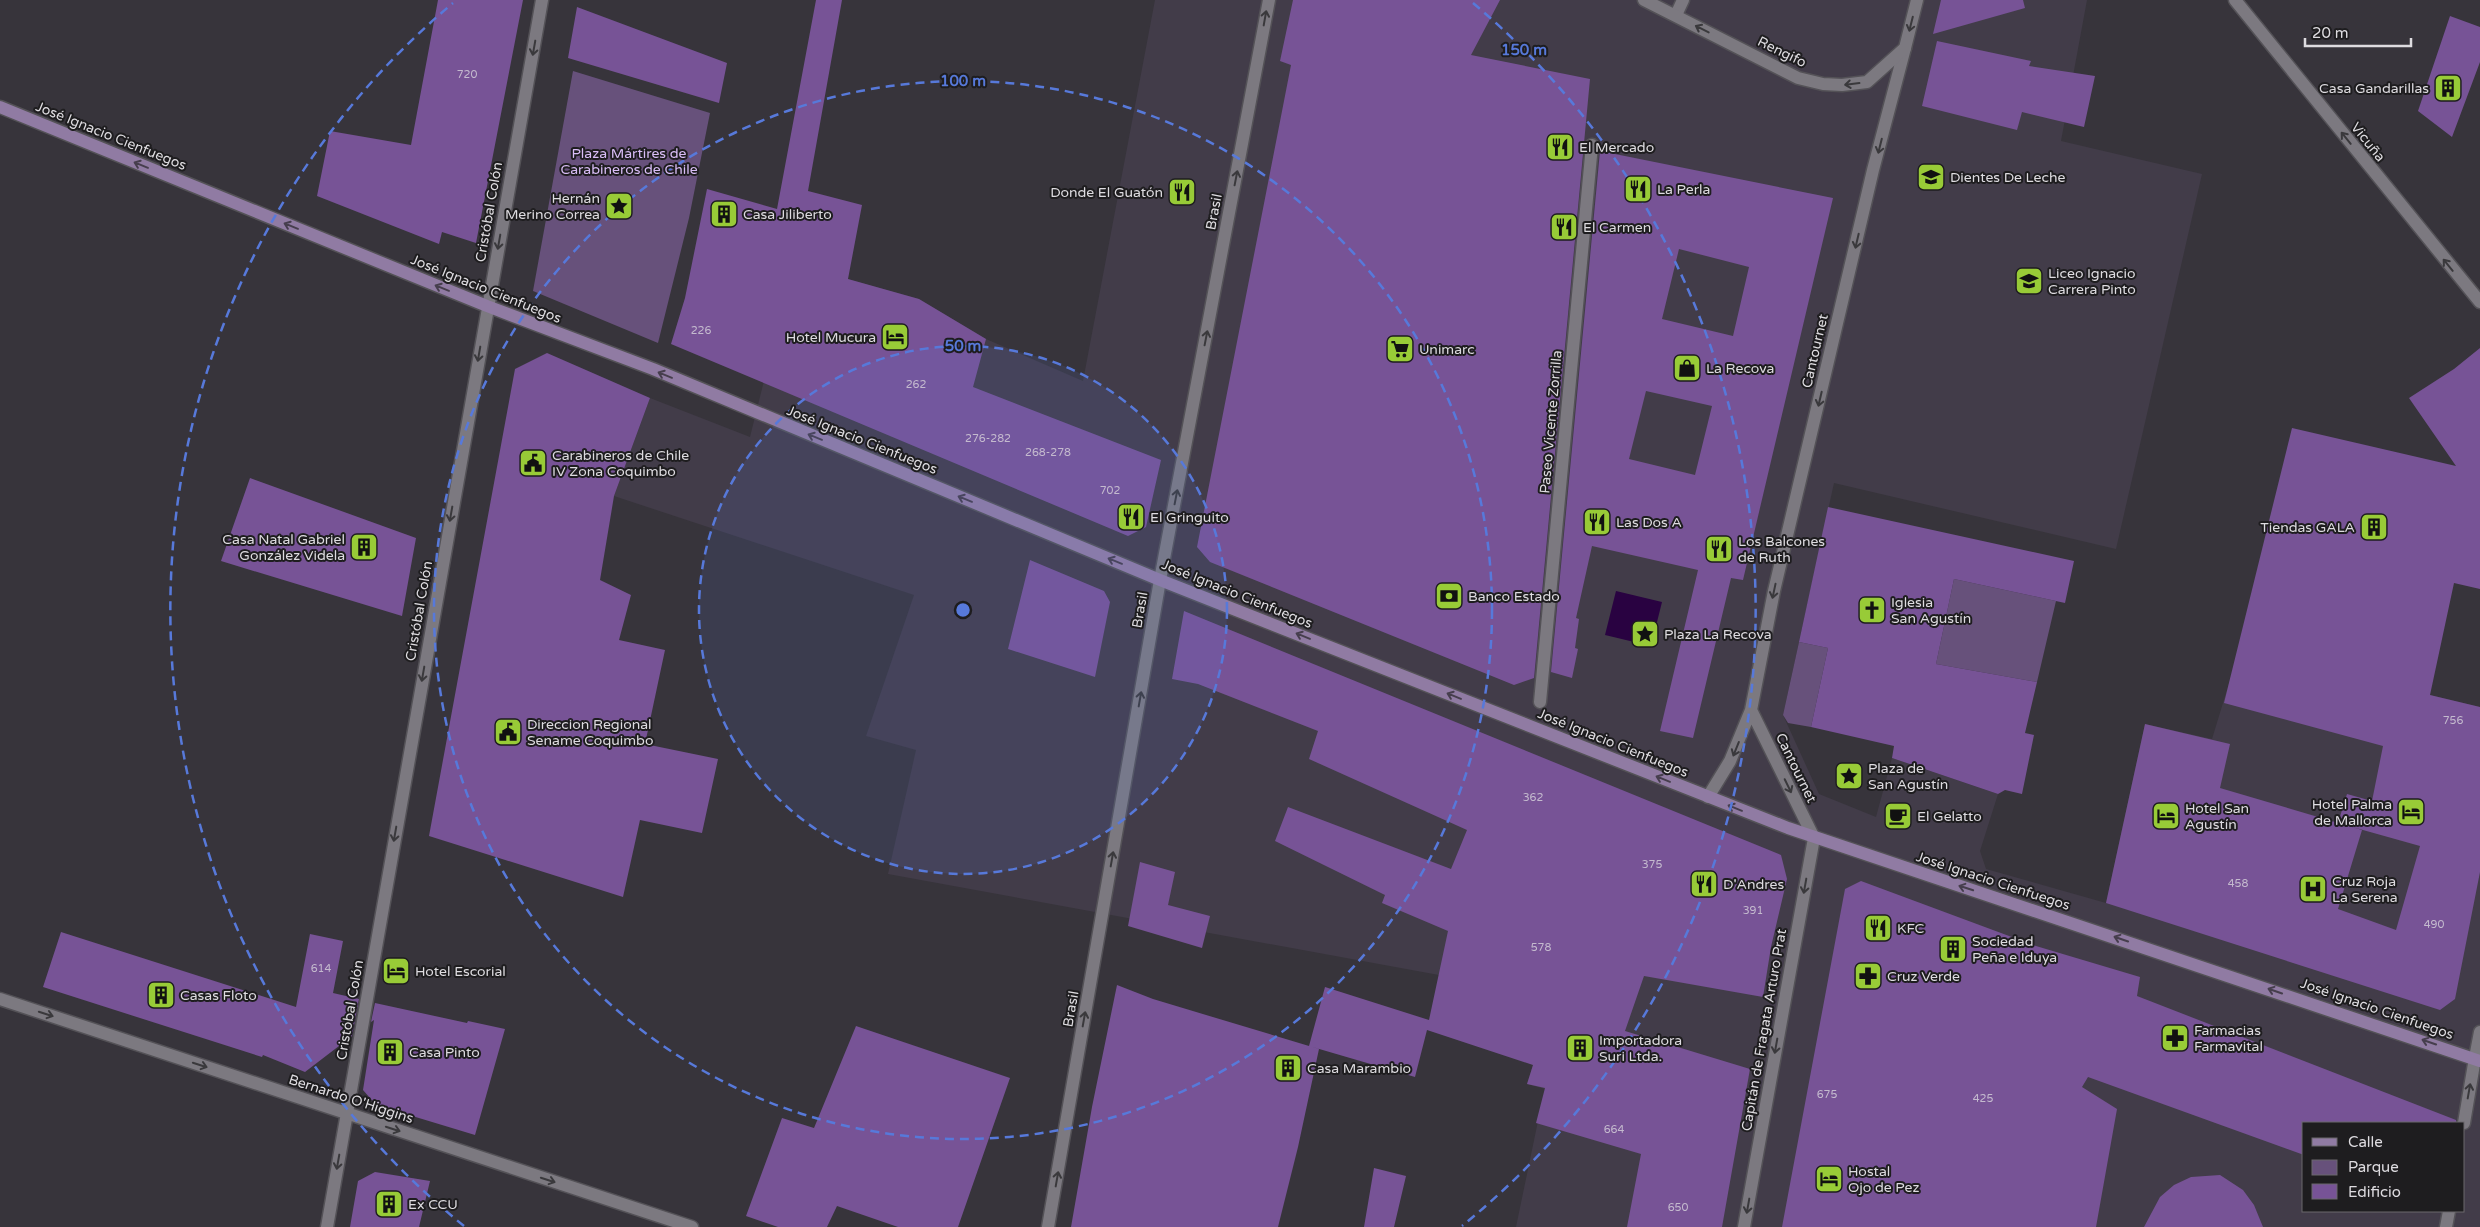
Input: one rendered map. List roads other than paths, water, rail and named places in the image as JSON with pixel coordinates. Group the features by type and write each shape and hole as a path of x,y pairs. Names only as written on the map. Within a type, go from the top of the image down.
{"main road":[{"name":"José Ignacio Cienfuegos","path":"0,107 487,306 653,370 1160,580 1814,838 2478,1059"}],"street":[{"name":"Cristóbal Colón","path":"327,1227 542,0"},
{"name":"Brasil","path":"1048,1227 1160,580 1269,0"},
{"name":"Rengifo","path":"1644,0 1798,78 1823,84 1842,85 1867,82 1905,48"},
{"path":"1676,16 1683,0"},
{"name":"Cantournet","path":"1708,797 1730,761 1751,710 1781,562 1916,0"},
{"name":"Vicuña","path":"2235,0 2480,302"},
{"name":"Paseo Vicente Zorrilla","path":"1540,702 1592,145"},
{"name":"Cantournet","path":"1751,710 1814,838"},
{"name":"Capitán de Fragata Arturo Prat","path":"1744,1227 1814,838"},
{"name":"Bernardo O'Higgins","path":"0,999 692,1227"},
{"path":"2464,1122 2478,1059 2480,1032"},
{"path":"2446,1227 2449,1212"}],"place":[{"name":"Casa Gandarillas","path":"2448,88"},
{"name":"El Mercado","path":"1560,147"},
{"name":"Dientes De Leche","path":"1931,177"},
{"name":"La Perla","path":"1638,189"},
{"name":"Donde El Guatón","path":"1182,192"},
{"name":"Hernán Merino Correa","path":"619,206"},
{"name":"Casa Jiliberto","path":"724,214"},
{"name":"El Carmen","path":"1564,227"},
{"name":"Liceo Ignacio Carrera Pinto","path":"2029,281"},
{"name":"Hotel Mucura","path":"895,337"},
{"name":"Unimarc","path":"1400,349"},
{"name":"La Recova","path":"1687,368"},
{"name":"Carabineros de Chile IV Zona Coquimbo","path":"533,463"},
{"name":"El Gringuito","path":"1131,517"},
{"name":"Las Dos A","path":"1597,522"},
{"name":"Tiendas GALA","path":"2374,527"},
{"name":"Casa Natal Gabriel González Videla","path":"364,547"},
{"name":"Los Balcones de Ruth","path":"1719,549"},
{"name":"Banco Estado","path":"1449,596"},
{"name":"Iglesia San Agustín","path":"1872,610"},
{"name":"Plaza La Recova","path":"1645,634"},
{"name":"Direccion Regional Sename Coquimbo","path":"508,732"},
{"name":"Plaza de San Agustín","path":"1849,776"},
{"name":"Hotel Palma de Mallorca","path":"2411,812"},
{"name":"El Gelatto","path":"1898,816"},
{"name":"Hotel San Agustín","path":"2166,816"},
{"name":"D'Andres","path":"1704,884"},
{"name":"Cruz Roja La Serena","path":"2313,889"},
{"name":"KFC","path":"1878,928"},
{"name":"Sociedad Peña e Iduya","path":"1953,949"},
{"name":"Hotel Escorial","path":"396,971"},
{"name":"Cruz Verde","path":"1868,976"},
{"name":"Casas Floto","path":"161,995"},
{"name":"Farmacias Farmavital","path":"2175,1038"},
{"name":"Importadora Suri Ltda.","path":"1580,1048"},
{"name":"Casa Pinto","path":"390,1052"},
{"name":"Casa Marambio","path":"1288,1068"},
{"name":"Hostal Ojo de Pez","path":"1829,1179"},
{"name":"Ex CCU","path":"389,1204"}],"park label":[{"name":"Plaza Mártires de Carabineros de Chile","path":"629,162"}]}
